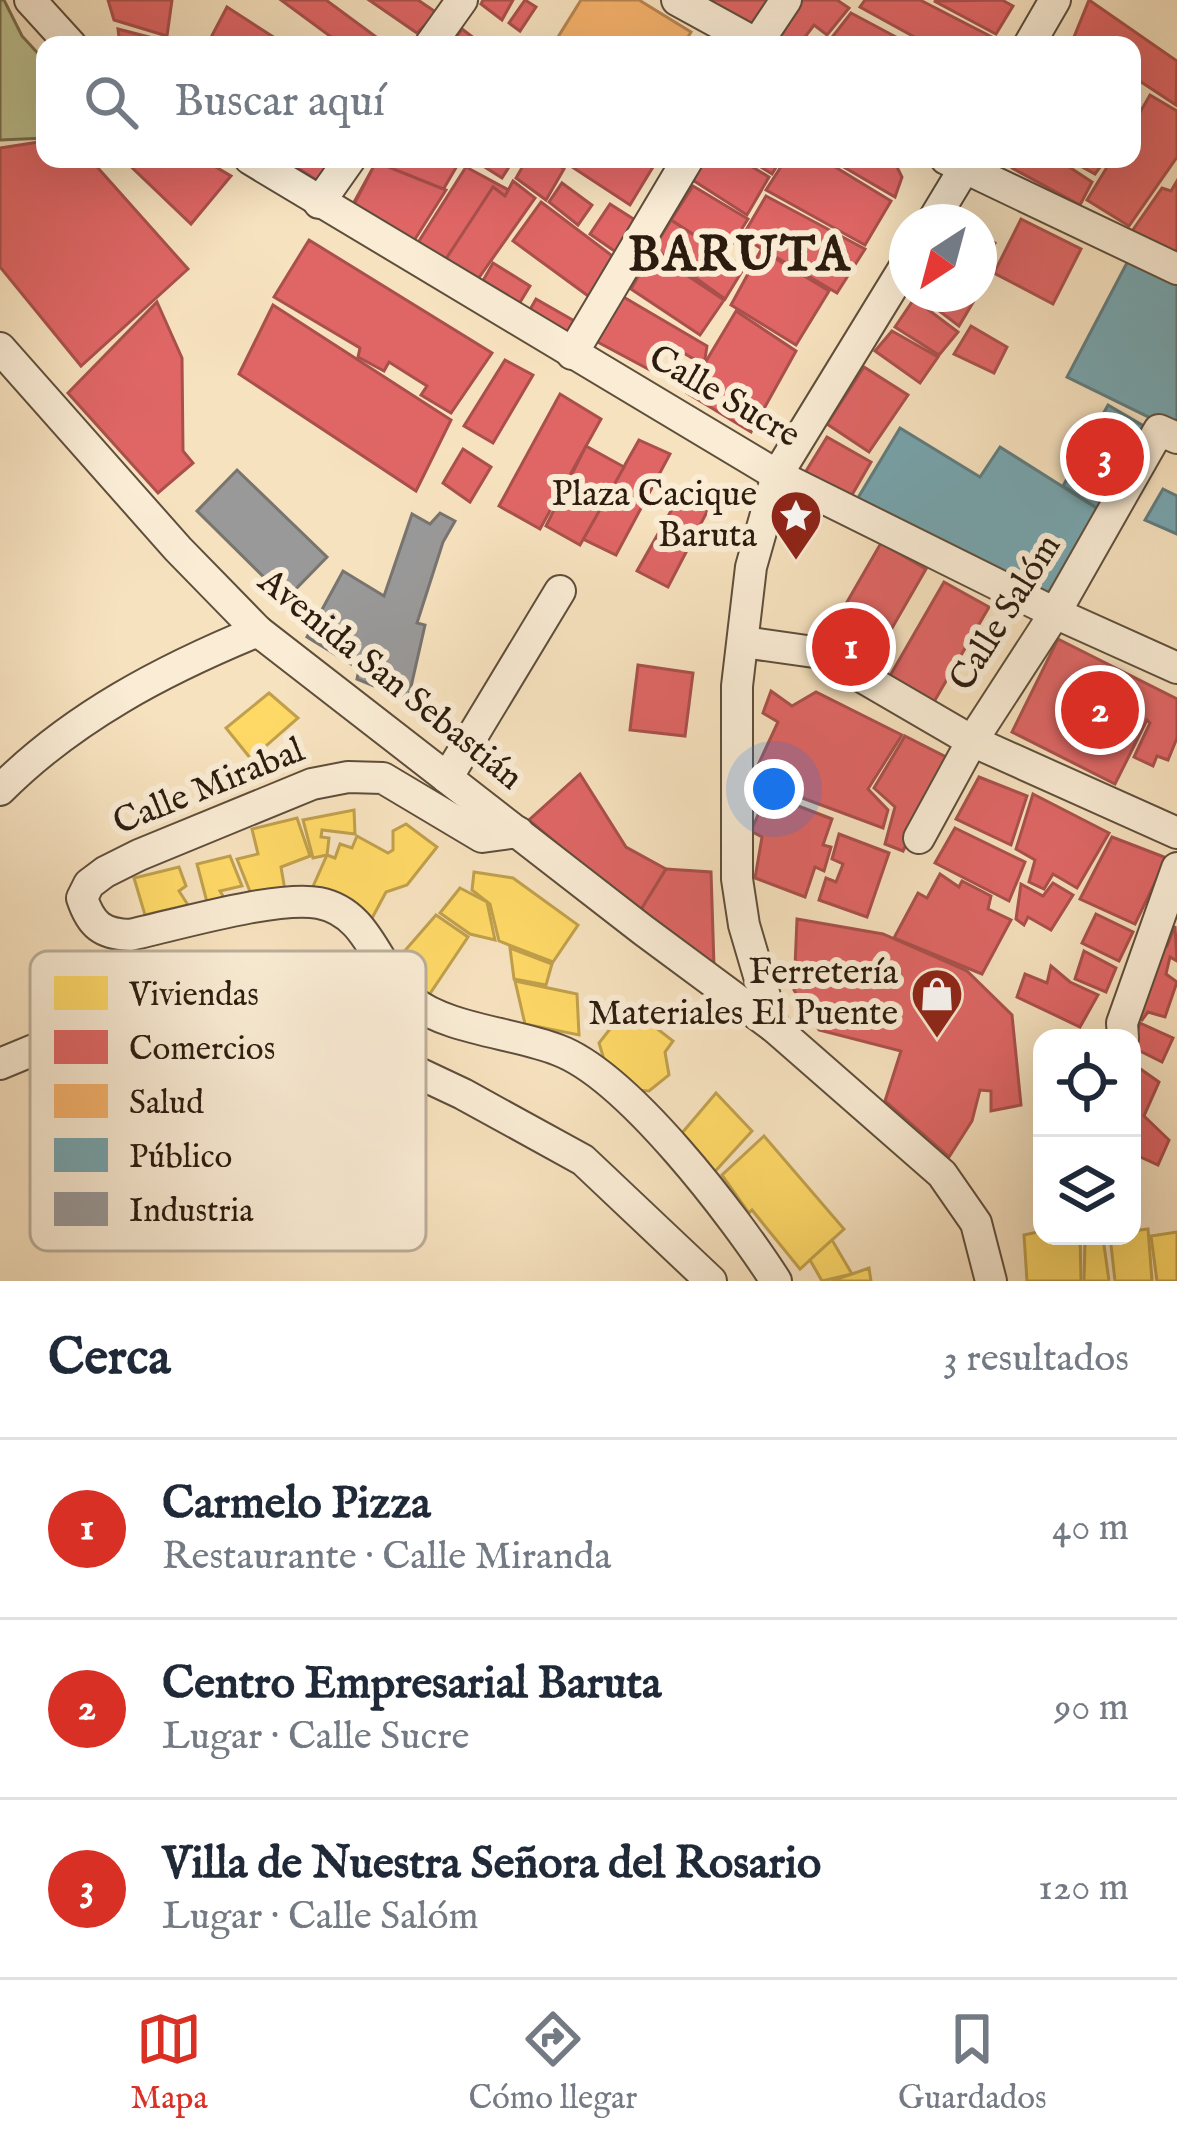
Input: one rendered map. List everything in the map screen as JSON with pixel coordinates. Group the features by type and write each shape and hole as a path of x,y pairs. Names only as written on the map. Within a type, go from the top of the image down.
{"street":[{"path":"30,0 63,36"},
{"path":"436,36 462,0"},
{"path":"677,0 742,36"},
{"path":"762,36 786,0"},
{"path":"1034,36 1055,0"},
{"name":"Calle Sucre","path":"264,168 777,475 1177,668"},
{"path":"319,202 344,168"},
{"path":"572,354 683,168"},
{"path":"941,204 958,168"},
{"path":"970,168 1177,269"},
{"path":"774,1027 744,926 737,879 737,686 751,567 777,475 889,292"},
{"name":"Avenida San Sebastián","path":"0,348 178,549 258,631 774,1027 942,1174 976,1223 991,1281"},
{"name":"Calle Salóm","path":"919,838 972,741 1168,434"},
{"path":"448,778 560,591"},
{"path":"0,790 97,709 210,650 258,631"},
{"path":"743,642 820,653 972,741 1177,832"},
{"name":"Calle Mirabal","path":"374,951 356,921 321,903 287,901 130,935 109,934 89,920 82,898 89,884 139,855 312,784 348,777 383,778 482,837 518,832"},
{"path":"1123,1029 1177,868"},
{"name":"Calle Mirabal","path":"426,1009 561,1051 612,1087 711,1190 776,1281"},
{"path":"0,1064 30,1052"},
{"path":"426,1076 583,1160 711,1281"}],"green space":[{"path":"0,0 4,0 22,36 36,51 36,138 0,140"}],"building: Viviendas":[{"path":"269,693 298,718 251,759 226,728"},
{"path":"354,810 355,834 322,830 321,837 329,838 327,855 313,858 303,820"},
{"path":"297,818 310,856 281,867 286,896 255,904 237,859 258,854 252,829"},
{"path":"406,824 437,847 407,885 386,892 370,922 311,891 327,855 335,858 340,844 352,848 357,836 388,853 393,850 393,831"},
{"path":"230,856 242,886 220,891 226,901 208,906 197,864"},
{"path":"179,867 186,886 179,891 188,905 145,915 134,878"},
{"path":"474,872 513,878 578,925 553,962 499,941 490,904 472,890"},
{"path":"460,888 487,902 495,940 470,934 440,913"},
{"path":"436,915 468,937 427,998 426,951 405,951"},
{"path":"510,948 552,964 546,985 514,979"},
{"path":"515,981 577,994 579,1035 525,1024"},
{"path":"628,1006 673,1041 665,1052 669,1075 649,1091 622,1089 610,1079 599,1043"},
{"path":"716,1093 752,1131 709,1178 676,1140"},
{"path":"764,1136 844,1229 800,1269 722,1175"},
{"path":"1148,1229 1152,1281 1115,1281 1111,1245 1141,1245 1141,1230"},
{"path":"1177,1232 1177,1281 1157,1281 1151,1236"},
{"path":"1033,1233 1033,1245 1080,1245 1081,1281 1027,1281 1024,1235"},
{"path":"832,1240 852,1274 822,1281 810,1260"},
{"path":"1085,1245 1104,1245 1109,1281 1084,1281"},
{"path":"869,1268 871,1281 831,1281 852,1274"}],"building: Comercios":[{"path":"108,0 172,0 167,36 114,20"},
{"path":"281,0 326,0 375,36 330,36"},
{"path":"369,0 418,0 437,13 417,33"},
{"path":"483,0 513,0 502,20 481,4"},
{"path":"525,0 536,7 520,31 509,23"},
{"path":"701,0 769,0 751,28"},
{"path":"800,0 837,0 849,8 827,35 814,25 806,36 778,36"},
{"path":"865,0 920,0 990,36 913,36 860,7"},
{"path":"1002,0 1013,6 996,34 934,1"},
{"path":"1089,0 1141,36 1074,36"},
{"path":"227,7 272,36 212,36"},
{"path":"851,13 894,36 833,36"},
{"path":"118,29 145,36 119,36"},
{"path":"1141,36 1177,61 1176,105 1141,82"},
{"path":"1150,95 1177,111 1177,157 1129,226 1087,200 1107,168 1141,168 1141,110"},
{"path":"36,142 36,168 98,168 188,269 81,366 0,267 0,148"},
{"path":"132,168 217,168 231,176 191,224"},
{"path":"298,168 330,168 321,183"},
{"path":"373,168 456,168 408,250 348,213"},
{"path":"373,168 391,168 446,190 410,247 349,214"},
{"path":"465,168 527,200 472,287 412,252"},
{"path":"486,168 508,168 502,178"},
{"path":"522,168 564,169 546,200 516,178"},
{"path":"574,168 652,168 630,205"},
{"path":"696,168 754,168 769,177 747,215 691,179"},
{"path":"780,168 837,168 891,201 865,245 766,190"},
{"path":"845,168 898,168 902,177 895,197"},
{"path":"1012,168 1071,168 1092,182 1080,205"},
{"path":"513,181 535,198 471,289 440,268 493,187 505,196"},
{"path":"1177,181 1177,253 1130,234 1162,188 1171,191"},
{"path":"562,183 592,205 578,225 549,202"},
{"path":"693,186 748,219 725,255 671,220"},
{"path":"766,196 865,249 837,293 742,237"},
{"path":"541,202 615,258 591,298 513,241"},
{"path":"610,204 635,220 616,252 590,234"},
{"path":"1021,219 1081,249 1053,304 997,275"},
{"path":"671,220 744,268 725,299 654,248"},
{"path":"309,240 492,353 451,413 421,395 427,386 389,362 384,371 358,357 360,348 274,297"},
{"path":"761,250 829,291 796,345 731,305"},
{"path":"652,252 724,300 700,335 631,289"},
{"path":"493,263 530,286 511,317 477,291"},
{"path":"615,292 707,346 704,365 665,342 650,370 590,338"},
{"path":"536,299 578,323 564,349 523,322"},
{"path":"157,302 182,358 183,451 193,463 158,493 68,393"},
{"path":"273,305 451,420 416,491 239,374"},
{"path":"736,311 796,351 751,432 687,393"},
{"path":"905,312 931,312 958,332 939,355 895,327"},
{"path":"941,312 967,312 959,326"},
{"path":"971,326 1007,347 994,373 954,354"},
{"path":"892,331 938,357 920,383 875,351"},
{"path":"505,360 533,375 493,443 464,426"},
{"path":"864,367 908,395 869,452 827,424"},
{"path":"560,394 601,419 540,529 499,506"},
{"path":"827,437 871,462 849,500 803,476"},
{"path":"639,440 670,454 616,555 583,539"},
{"path":"586,446 624,467 580,545 546,526"},
{"path":"463,449 491,467 470,502 443,483"},
{"path":"680,495 709,508 668,587 637,571"},
{"path":"881,543 926,569 869,668 824,642"},
{"path":"944,582 989,607 931,707 887,681"},
{"path":"1058,639 1177,699 1177,738 1168,760 1157,756 1153,766 1134,757 1150,723 1147,720 1115,784 1012,732"},
{"path":"638,665 693,673 685,736 630,730"},
{"path":"771,691 792,706 816,692 902,735 868,789 888,810 883,828 789,793 794,777 758,765 778,722 763,713"},
{"path":"905,736 948,758 903,851 885,844 895,807 874,788"},
{"path":"580,774 626,847 666,869 639,913 529,820"},
{"path":"979,777 1027,796 1011,845 956,819"},
{"path":"767,794 832,819 823,845 831,847 824,871 815,867 805,897 755,878 762,837 751,831"},
{"path":"1033,794 1109,833 1077,888 1053,874 1044,889 1029,882 1035,860 1016,849"},
{"path":"955,828 1025,862 1009,901 935,863"},
{"path":"839,834 889,853 867,917 819,900 826,878 836,882 843,864 832,859"},
{"path":"1112,837 1167,858 1135,924 1080,899"},
{"path":"666,869 711,872 714,966 639,913"},
{"path":"940,874 959,887 962,881 991,896 988,909 1011,920 982,974 894,938 918,893 927,898"},
{"path":"1053,883 1073,895 1051,930 1028,917 1024,925 1016,919 1021,884 1043,896"},
{"path":"1096,914 1133,932 1119,961 1082,943"},
{"name":"Ferretería Materiales El Puente","path":"797,919 883,934 967,971 1012,1015 1021,1105 991,1111 991,1091 980,1090 972,1121 949,1157 885,1101 901,1051 819,1030 794,990"},
{"path":"1175,926 1177,961 1170,957 1166,974 1177,982 1165,1017 1148,1012 1142,1020 1131,1014 1140,997 1147,997 1150,989 1142,985 1158,943 1167,946"},
{"path":"1084,951 1116,968 1106,992 1075,979"},
{"path":"1051,966 1070,982 1098,995 1080,1027 1017,997 1025,974 1047,983"},
{"path":"1140,1023 1173,1038 1162,1062 1141,1052"},
{"path":"1141,1069 1159,1082 1144,1116 1169,1140 1158,1165 1141,1157"}],"building: Salud":[{"path":"581,0 639,0 691,32 689,36 559,36"}],"building: Público":[{"path":"1129,259 1177,285 1177,431 1067,377"},
{"path":"1108,405 1149,429 1098,509 1063,486"},
{"path":"900,428 980,477 1000,447 1098,509 1044,607 850,511"},
{"path":"1163,489 1177,496 1177,534 1145,520"}],"building: Industria":[{"path":"237,470 327,557 286,599 197,511"},
{"path":"440,513 455,521 443,542 417,623 425,625 408,700 357,679 359,669 307,637 343,571 384,596 412,514 430,524"}],"place":[{"name":"Villa de Nuestra Señora del Rosario","path":"1105,457"},
{"name":"Plaza Cacique Baruta","path":"796,562"},
{"name":"Carmelo Pizza","path":"851,647"},
{"name":"Centro Empresarial Baruta","path":"1100,710"},
{"name":"Ferretería Materiales El Puente","path":"937,1040"}],"district":[{"name":"BARUTA","path":"740,257"}]}
